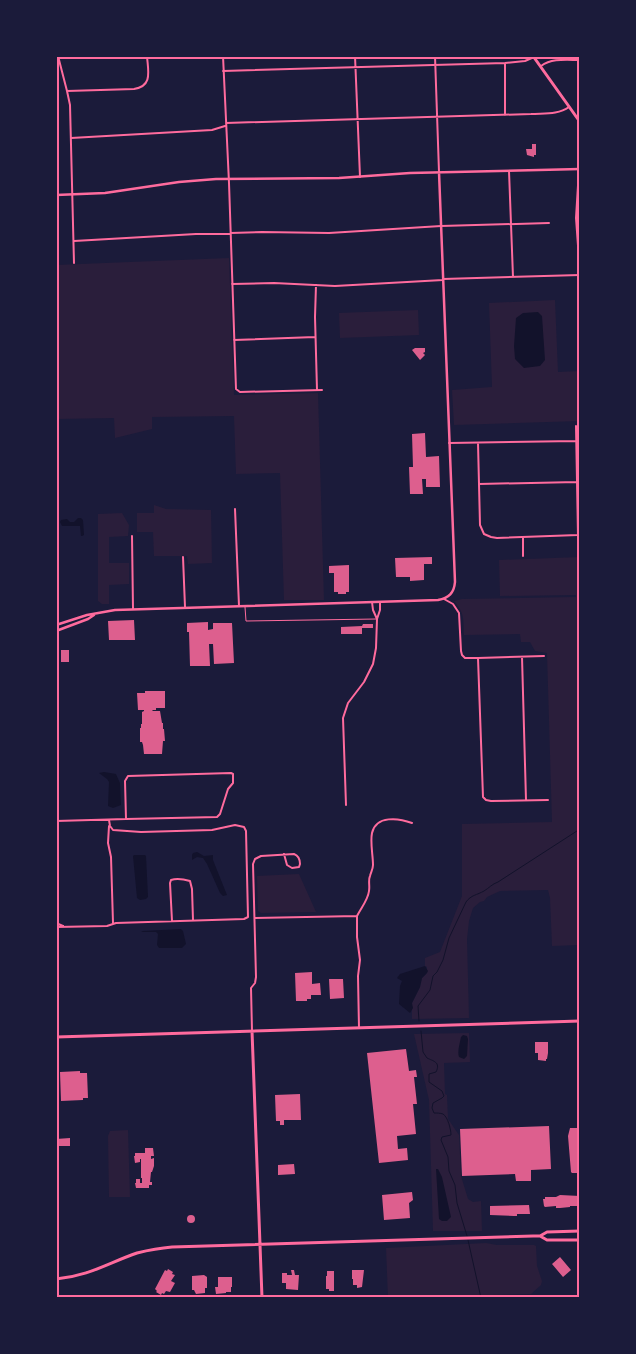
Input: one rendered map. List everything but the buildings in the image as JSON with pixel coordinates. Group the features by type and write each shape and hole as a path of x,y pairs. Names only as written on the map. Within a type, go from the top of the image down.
{"main road":[{"path":"534,56 569,107 578,116 580,122"},
{"path":"56,1037 580,1021"},
{"path":"252,1031 262,1298"},
{"path":"540,1236 546,1232 580,1231"},
{"path":"56,1279 80,1276 135,1254 157,1248 540,1236 547,1240 580,1240"}],"street":[{"path":"58,56 70,105 74,263"},
{"path":"67,91 143,87 147,82 148,75 147,56"},
{"path":"223,56 229,179 235,387 238,392 322,390"},
{"path":"355,56 360,177"},
{"path":"56,625 86,615 115,610 380,602 445,598 452,593 455,582 435,56"},
{"path":"223,71 505,63 525,61 534,56"},
{"path":"540,66 553,61 580,60"},
{"path":"504,115 505,63"},
{"path":"71,138 212,130 226,124 504,115 558,112 569,107"},
{"path":"56,195 119,192 193,180 339,178 440,172 579,169 576,209 580,274 443,279 357,285 232,284"},
{"path":"509,170 513,277"},
{"path":"74,241 230,232 330,232 549,222"},
{"path":"316,286 317,390"},
{"path":"234,340 315,337"},
{"path":"478,443 480,525 483,535 494,538 579,535 576,426"},
{"path":"449,444 576,441"},
{"path":"479,484 577,482"},
{"path":"235,510 239,606"},
{"path":"132,536 133,609"},
{"path":"523,537 523,556"},
{"path":"183,557 185,608"},
{"path":"445,598 453,604 459,613 462,654 467,658 544,656"},
{"path":"372,602 377,619"},
{"path":"346,806 343,718 348,703 364,682 373,664 380,602"},
{"path":"56,631 88,619 95,614"},
{"path":"522,657 526,800"},
{"path":"478,658 484,798 491,801 548,800"},
{"path":"56,822 217,817 220,814 228,789 233,783 233,774 128,776 125,781 126,819"},
{"path":"359,1028 358,976 360,960 357,916 369,892 369,877 373,868 372,834 374,828 385,820 402,819 412,823"},
{"path":"109,820 108,843 111,857 113,923"},
{"path":"56,927 107,926 113,923 244,919 248,917 246,831 244,827 235,825 205,831 141,832 113,830 109,825"},
{"path":"252,1031 251,988 255,984 256,976 253,869 255,859 262,856 284,854 297,855 299,867 292,868 287,865 284,854"},
{"path":"172,921 170,882 173,879 190,881 193,920"},
{"path":"255,918 357,916"},
{"path":"56,923 66,927"}],"lane":[{"path":"246,606 246,621 377,619"}],"shaded area":[{"path":"229,258 234,395 318,393 324,600 284,600 280,473 236,474 234,416 152,417 152,429 115,438 114,418 56,419 56,265"},
{"path":"555,300 558,372 580,371 580,381 577,381 580,421 454,425 452,390 492,387 489,303"},
{"path":"418,310 419,335 340,338 339,313"},
{"path":"538,312 542,316 545,360 540,366 524,368 515,359 516,318 523,313"},
{"path":"154,505 166,509 211,510 212,563 188,564 187,556 154,556 153,532 137,532 137,513 154,513"},
{"path":"122,513 129,525 128,536 109,537 109,563 129,563 129,584 109,585 109,604 102,604 98,601 98,514"},
{"path":"78,518 83,520 84,535 82,536 80,526 62,526 60,522 67,519 70,522 74,522"},
{"path":"580,557 580,601 577,601 577,611 580,611 580,945 552,946 548,890 500,891 487,897 473,908 469,921 467,939 469,1018 412,1019 412,1003 422,978 427,973 425,958 440,952 462,896 462,824 552,822 547,653 535,651 530,642 521,642 520,634 464,635 462,613 454,601 462,599 576,597 576,595 500,596 499,560"},
{"path":"99,773 116,774 120,783 121,805 113,808 108,806 109,782"},
{"path":"197,852 204,856 213,855 213,860 227,895 223,896 220,893 203,858 197,857 192,860 193,853"},
{"path":"134,855 146,856 148,897 146,899 140,900 137,898"},
{"path":"299,874 316,912 261,913 258,911 257,876"},
{"path":"181,929 186,944 182,948 159,948 157,945 158,934 156,932 141,932 143,931"},
{"path":"425,966 428,971 422,978 410,1013 399,1004 402,981 397,978 400,974"},
{"path":"469,1033 470,1062 444,1063 445,1094 447,1095 448,1119 459,1135 461,1176 468,1199 473,1202 481,1201 482,1231 433,1231 429,1100 414,1034"},
{"path":"463,1035 467,1036 468,1039 467,1056 464,1059 459,1057 458,1052"},
{"path":"128,1130 130,1197 109,1197 108,1136 110,1131"},
{"path":"436,1169 438,1169 442,1177 451,1217 447,1221 439,1219"},
{"path":"486,1243 536,1246 537,1266 542,1281 541,1285 531,1294 492,1295 492,1298 388,1298 386,1248"}],"waterway":[{"path":"419,1021 418,1006 430,990 433,976 443,960 449,938 466,902 472,896 484,891 580,829"},
{"path":"421,1031 423,1052 427,1058 436,1062 438,1066 436,1072 429,1074 429,1082 442,1091 444,1096 433,1103 432,1108 434,1113 445,1116 450,1127 451,1135 442,1137 441,1140 448,1157 449,1171 455,1185 457,1203 467,1236"},
{"path":"468,1240 481,1298"}]}
